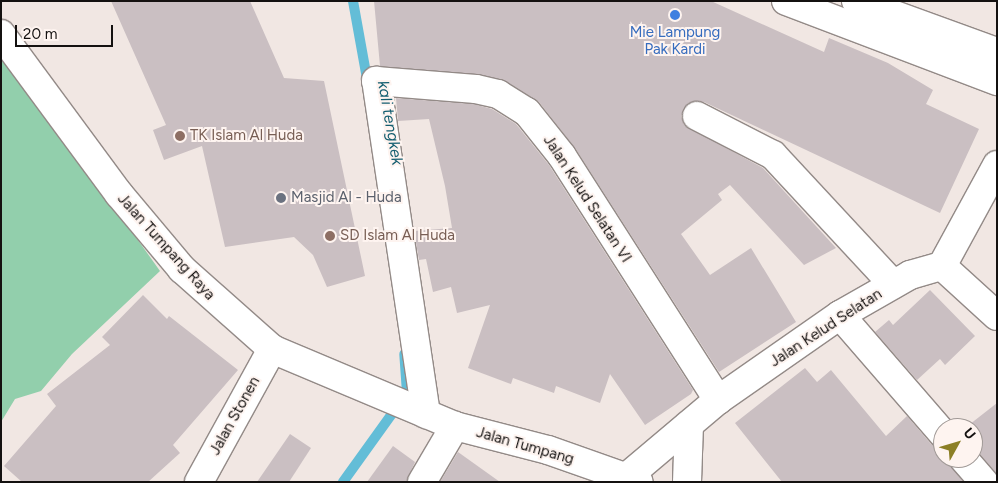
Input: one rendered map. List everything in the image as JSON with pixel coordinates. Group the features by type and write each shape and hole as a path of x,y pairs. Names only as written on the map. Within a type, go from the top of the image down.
{"street":[{"path":"786,1 997,80"},
{"path":"856,1 997,52"},
{"name":"Jalan Tumpang Raya","path":"1,34 119,194 182,269 272,349 336,378 419,411"},
{"name":"Jalan Kelud Selatan VI","path":"419,411 376,81 476,89 498,94 527,112 562,156 718,400"},
{"path":"697,116 774,155 893,284"},
{"path":"997,165 942,266 997,316"},
{"name":"Jalan Kelud Selatan","path":"633,479 718,400 840,315 893,284 942,266"},
{"path":"840,315 933,422"},
{"name":"Jalan Stonen","path":"199,482 272,349"},
{"name":"Jalan Tumpang","path":"419,411 455,426 633,479"},
{"path":"687,482 689,425"},
{"path":"422,482 455,426"},
{"path":"972,468 984,482"}],"green space":[{"path":"1,48 160,271 72,354 41,391 15,399 1,422"}],"building":[{"name":"Masjid Al - Huda","path":"111,1 250,1 284,78 324,81 365,276 327,287 313,255 294,237 225,247 202,146 164,160 153,130 166,125"},
{"path":"374,1 711,1 824,52 829,38 888,63 933,90 926,104 979,129 940,213 704,102 688,103 681,116 684,125 763,168 836,248 804,265 730,185 718,194 722,200 681,234 710,275 751,248 796,322 719,372 575,148 539,102 501,79 380,66"},
{"path":"396,98 474,104 492,109 516,124 549,165 693,390 691,394 645,425 610,374 600,403 556,386 554,393 513,378 511,384 468,368 490,305 457,313 451,287 433,292 426,259 419,260 414,231 452,228 445,186 429,119 398,121"},
{"path":"930,290 975,336 945,365 940,359 917,380 875,332 889,320 893,325"},
{"path":"143,295 167,319 169,316 238,370 173,445 180,453 148,482 22,482 4,466 56,406 47,394 110,345 102,337"},
{"path":"805,368 817,382 831,370 886,436 907,416 933,445 933,468 954,468 963,482 782,482 735,423"},
{"path":"997,403 997,474 983,458 983,418 978,418"},
{"path":"290,434 311,448 289,482 257,482"},
{"path":"393,446 415,462 406,482 367,482"},
{"path":"458,452 500,482 440,482"}],"waterway":[{"name":"kali tengkek","path":"353,1 368,84"},
{"name":"kali tengkek","path":"343,482 407,393 404,354"}],"place":[{"name":"Mie Lampung Pak Kardi","path":"675,15"},
{"name":"TK Islam Al Huda","path":"180,136"},
{"name":"Masjid Al - Huda","path":"281,198"},
{"name":"SD Islam Al Huda","path":"330,236"}]}
